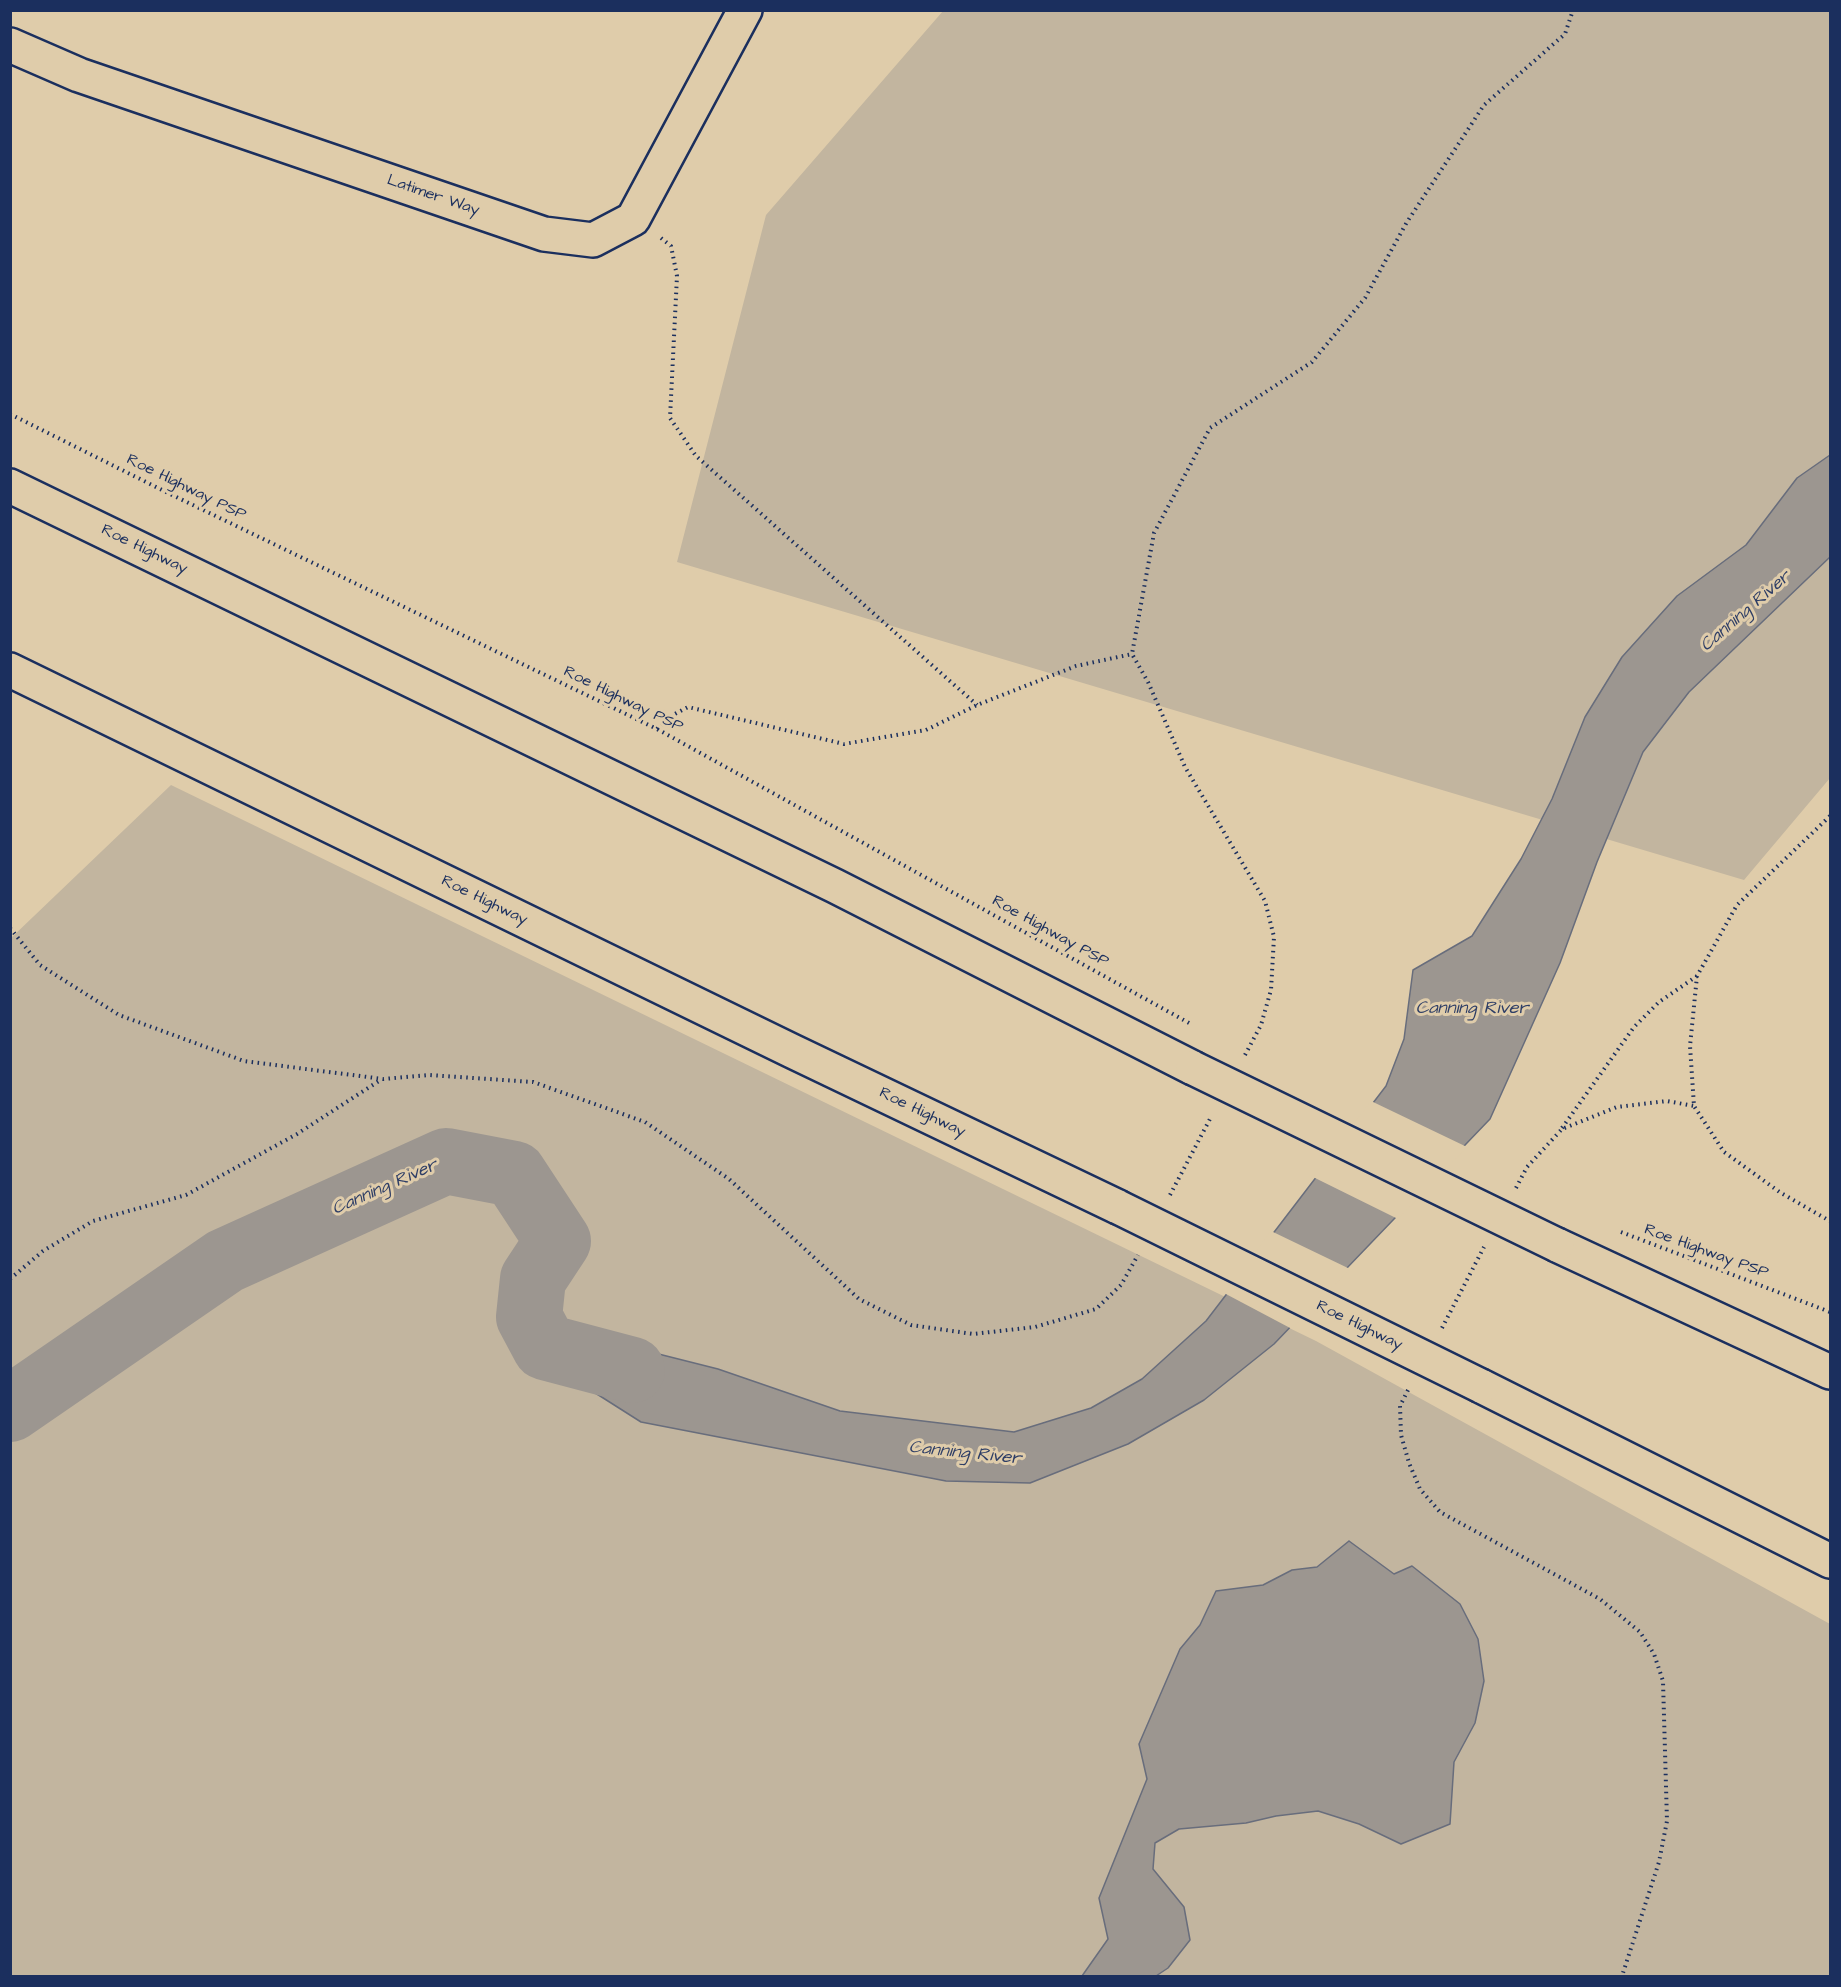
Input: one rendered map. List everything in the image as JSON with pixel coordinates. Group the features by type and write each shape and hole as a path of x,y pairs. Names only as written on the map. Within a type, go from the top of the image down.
{"main road":[{"path":"633,219 745,10"},
{"name":"Latimer Way","path":"10,45 79,75 544,234 593,240 633,219"},
{"name":"Roe Highway","path":"10,486 836,886 1193,1068 1557,1245 1830,1372"},
{"name":"Roe Highway","path":"10,670 1118,1207 1830,1561"}],"path":[{"path":"657,729 669,717 688,707 844,744 926,730 977,705 1076,666 1132,654 1154,533 1210,428 1312,362 1365,298 1407,222 1484,105 1565,34 1573,10"},
{"path":"633,219 671,246 677,276 670,418 696,456 977,705"},
{"name":"Roe Highway PSP","path":"10,414 168,493 657,729 1189,1023"},
{"path":"1830,816 1737,905 1697,976 1690,1046 1694,1106 1724,1152 1781,1193 1830,1221"},
{"path":"10,928 40,965 119,1015 244,1060 382,1079 297,1134 186,1195 93,1221 43,1251 10,1279"},
{"path":"1510,1198 1527,1167 1562,1129 1634,1027 1659,1002 1697,976"},
{"path":"1562,1129 1617,1107 1666,1101 1694,1106"},
{"name":"Roe Highway PSP","path":"1620,1232 1830,1311"},
{"path":"1439,1333 1488,1240"},
{"path":"1411,1385 1400,1406 1401,1435 1408,1463 1420,1489 1440,1512 1600,1599 1640,1632 1654,1654 1663,1681 1667,1821 1659,1862 1622,1977"}],"shaded area":[{"path":"943,11 1830,11 1830,778 1744,880 677,562 766,215"},
{"path":"171,785 1316,1341 1830,1624 1830,1976 11,1976 11,938"}],"water":[{"name":"Canning River","path":"1830,455 1830,557 1689,692 1643,752 1597,862 1560,963 1490,1119 1274,1344 1204,1400 1128,1444 1030,1483 946,1481 641,1422 589,1389 545,1347 603,1340 718,1369 840,1411 1014,1432 1091,1408 1142,1379 1206,1321 1386,1086 1404,1039 1413,970 1472,936 1521,859 1552,799 1585,717 1622,657 1677,596 1746,545 1797,478"},
{"path":"1349,1541 1394,1574 1412,1566 1460,1604 1478,1639 1484,1681 1475,1723 1454,1762 1450,1824 1401,1844 1359,1824 1318,1811 1276,1816 1246,1823 1179,1829 1155,1843 1153,1869 1184,1907 1190,1940 1168,1968 1156,1976 1082,1976 1108,1939 1099,1898 1147,1779 1139,1744 1180,1649 1200,1625 1216,1591 1263,1585 1292,1570 1317,1567"}],"pier":[{"path":"1371,1101 1467,1147 1398,1219 1313,1177"},
{"path":"1271,1231 1350,1269 1292,1329 1224,1293"}],"waterway":[{"name":"Canning River","path":"10,1409 225,1261 446,1161 514,1174 558,1241 533,1279 529,1317 545,1347 632,1370"}]}
